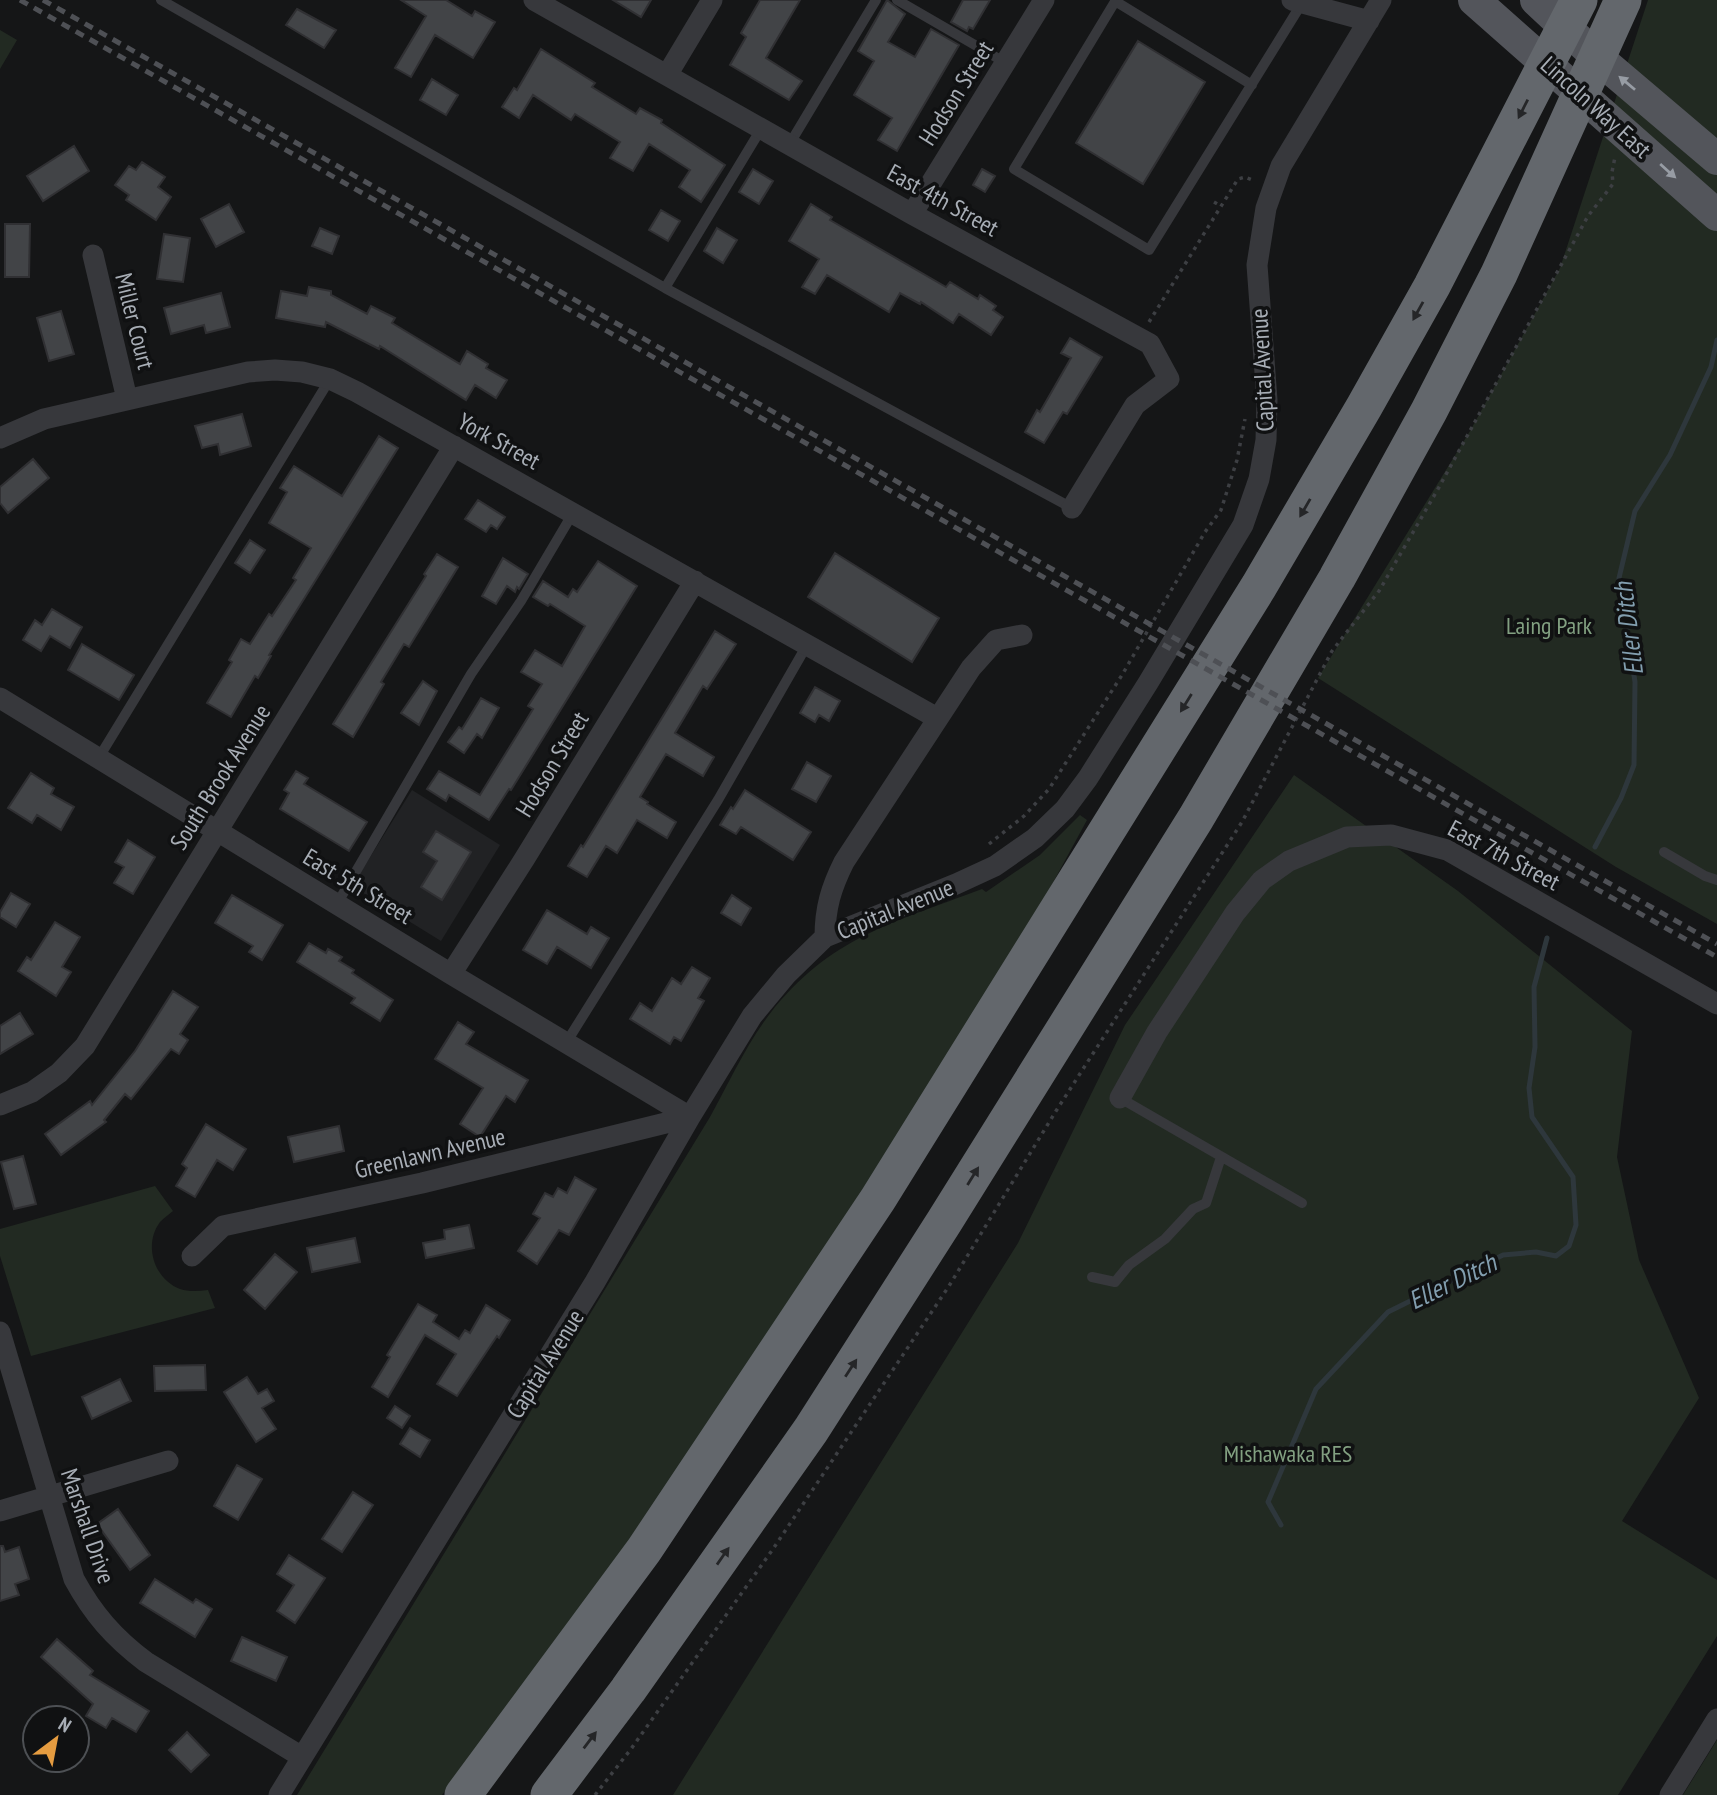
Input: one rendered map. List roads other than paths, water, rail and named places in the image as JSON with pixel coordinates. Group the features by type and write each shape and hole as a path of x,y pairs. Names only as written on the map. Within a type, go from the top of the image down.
{"highway":[{"path":"549,1795 628,1690 811,1430 1196,818 1337,578 1429,411 1499,274 1623,0"},
{"path":"463,1795 644,1550 878,1199 1287,538 1432,286 1572,13"}],"main road":[{"name":"Lincoln Way East","path":"1474,0 1717,215"},
{"name":"Lincoln Way East","path":"1536,0 1572,13 1598,58 1717,159"}],"street":[{"path":"667,75 712,0"},
{"name":"Hodson Street","path":"912,214 1044,0"},
{"name":"Capital Avenue","path":"279,1795 595,1282 752,1016 786,975 825,937 995,866 1035,838 1065,809 1088,778 1221,563 1243,524 1259,479 1266,439 1267,400 1257,265 1266,208 1281,166 1381,0"},
{"path":"1297,1 1369,21"},
{"name":"East 4th Street","path":"548,3 789,145 1150,344 1169,379 1135,405 1072,508"},
{"name":"Miller Court","path":"93,256 127,399"},
{"name":"York Street","path":"0,438 44,419 248,372 302,372 330,379 937,718"},
{"name":"South Brook Avenue","path":"0,1105 32,1091 59,1073 85,1046 454,446"},
{"name":"Hodson Street","path":"451,974 695,581"},
{"path":"825,937 825,916 830,890 844,862 937,718 971,668 996,640 1022,635"},
{"name":"East 5th Street","path":"0,698 690,1117"},
{"name":"East 7th Street","path":"1120,1098 1157,1032 1235,913 1262,880 1289,861 1347,837 1391,835 1447,850 1717,1004"},
{"name":"Greenlawn Avenue","path":"192,1256 223,1226 422,1183 690,1117"},
{"name":"Marshall Drive","path":"0,1332 74,1579 102,1624 123,1645 146,1662 302,1757"},
{"path":"0,1511 168,1461"},
{"path":"1670,1795 1717,1719"}],"lane":[{"path":"161,0 665,288 1072,508"},
{"path":"789,145 876,0"},
{"path":"897,0 1006,63"},
{"path":"1252,85 1115,1 1014,169 1149,250 1252,85 1297,1"},
{"path":"665,288 761,129"},
{"path":"99,759 330,379"},
{"path":"337,904 471,674 521,601 573,513"},
{"path":"566,1043 718,800 807,645"},
{"path":"1664,852 1717,880"},
{"path":"1120,1098 1302,1203"},
{"path":"1092,1277 1115,1282 1129,1265 1165,1239 1193,1209 1206,1203 1221,1157"}],"waterway":[{"name":"Eller Ditch","path":"1595,847 1621,798 1634,765 1635,682 1619,578 1635,511 1670,455 1711,367 1717,340"},
{"name":"Eller Ditch","path":"1281,1525 1268,1502 1316,1389 1388,1312 1503,1255 1536,1252 1556,1256 1569,1246 1576,1225 1573,1177 1532,1117 1529,1088 1535,1047 1534,987 1547,938"}],"railway":[{"path":"20,0 1717,957"},
{"path":"43,0 1717,944"}],"park label":[{"name":"Laing Park","path":"1549,625"},
{"name":"Mishawaka RES","path":"1288,1453"}]}
